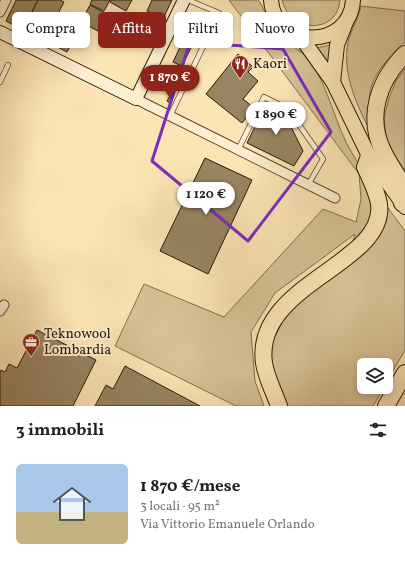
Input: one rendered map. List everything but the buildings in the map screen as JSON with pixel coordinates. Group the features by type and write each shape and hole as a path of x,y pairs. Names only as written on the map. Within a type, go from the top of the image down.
{"highway":[{"path":"404,197 377,135 375,112 380,89 391,68 405,54"},
{"path":"279,406 264,363 265,342 270,325 279,310 346,258 370,233 378,215 379,204 365,167 369,156"},
{"path":"386,406 405,373"}],"main road":[{"path":"271,0 274,12"},
{"path":"333,82 337,45 353,0"},
{"path":"309,37 326,36 337,30 346,20"},
{"path":"309,48 333,82 369,156 404,197"}],"street":[{"path":"0,12 6,0"},
{"path":"136,100 184,0"},
{"path":"264,0 272,12"},
{"path":"0,32 335,198"}],"lane":[{"path":"170,116 219,13 188,0"},
{"path":"0,82 8,65"},
{"path":"151,70 184,86"},
{"path":"238,150 264,97 288,109 323,159 308,185"}],"highlighted area":[{"path":"190,42 283,49 331,132 248,241 152,161"}],"shaded area":[{"path":"229,0 258,0 264,12 241,12 241,16"},
{"path":"282,0 340,0 337,11 331,19 322,24 313,26 309,25 309,12 287,11"},
{"path":"361,6 405,11 405,42 383,65 374,79 370,93 371,133 353,92 347,60 349,38"},
{"path":"330,45 329,63 327,63 316,48"},
{"path":"265,48 296,48 310,61 316,70 346,142 363,170 373,193 375,201 374,215 368,227 351,249 355,234 275,293 251,332 255,381 264,406 236,406 115,346 144,284 224,317 323,209 356,222 361,199 359,174"},
{"path":"405,69 405,171 387,144 384,118 389,98 396,81"},
{"path":"388,208 405,231 405,350 393,371 393,358 357,358 357,394 380,394 373,406 284,406 271,360 272,342 287,313 382,228"}],"place":[{"name":"Kaori","path":"240,79"},
{"name":"Teknowool Lombardia","path":"31,357"}]}
